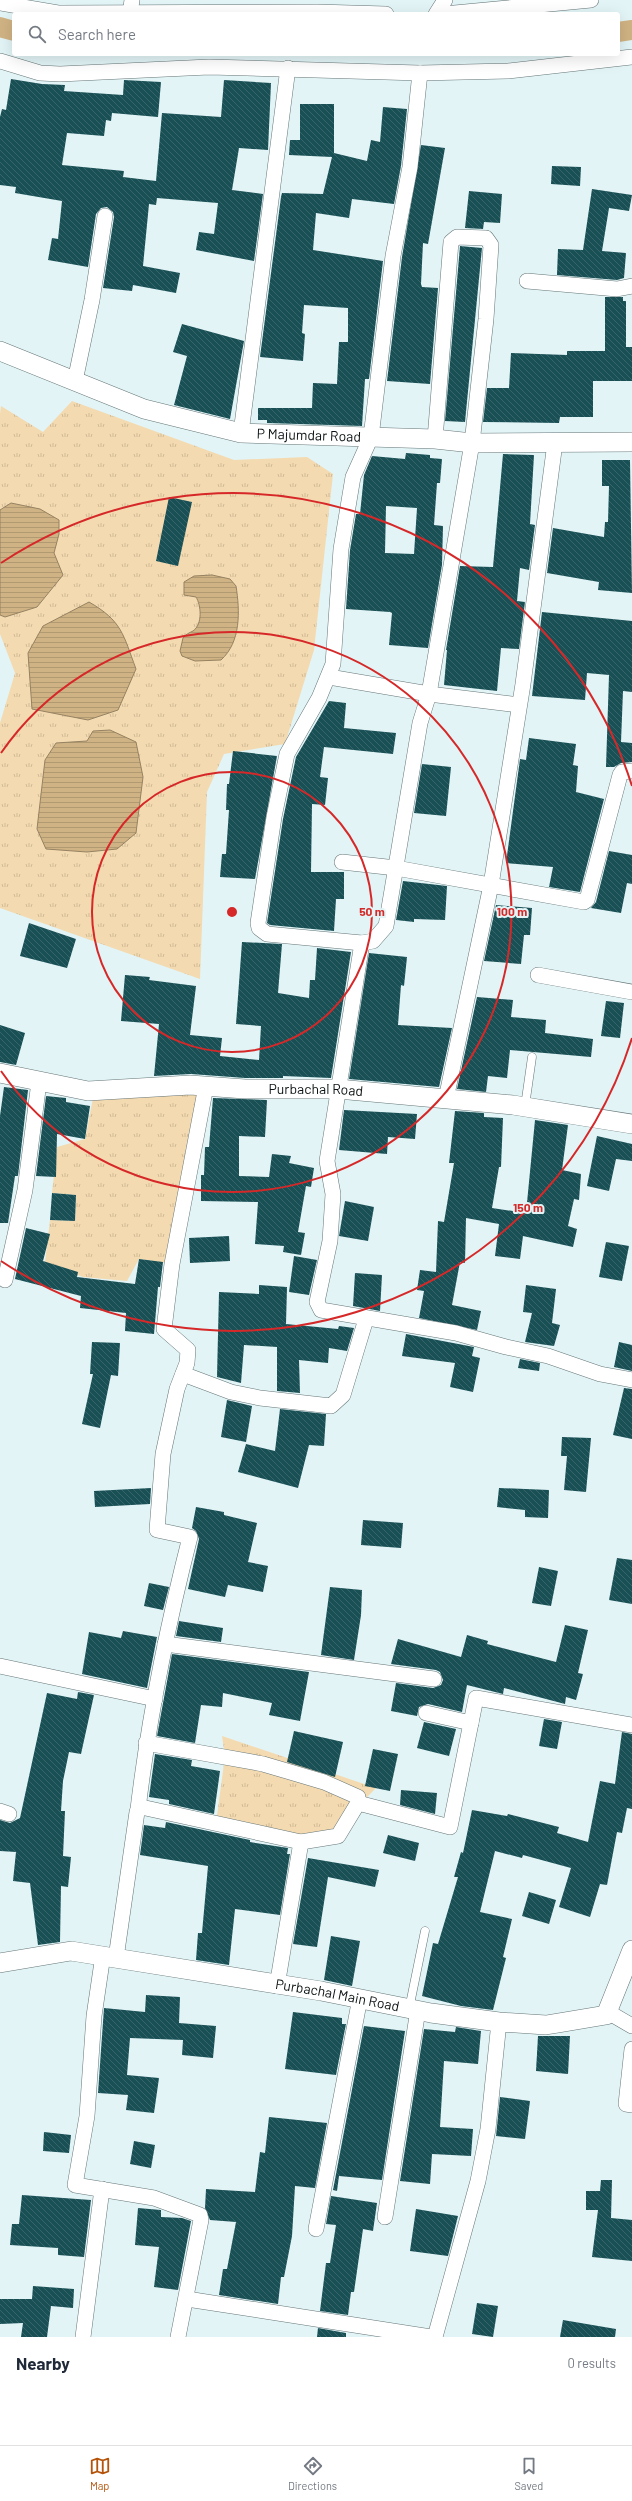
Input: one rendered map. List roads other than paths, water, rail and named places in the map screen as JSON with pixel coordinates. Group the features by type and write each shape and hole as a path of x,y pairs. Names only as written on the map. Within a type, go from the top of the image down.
{"street":[{"path":"130,12 132,0"},
{"path":"437,12 445,0"},
{"path":"465,12 591,0"},
{"path":"0,4 52,12"},
{"path":"0,61 40,73 60,74 209,67 288,68 420,73 508,71 632,57"},
{"path":"241,433 288,68"},
{"path":"420,73 410,166 393,256 371,437 353,477 341,549 335,650 329,677 287,754 274,818 258,923 259,928 267,934 362,943 373,941 386,926 420,723 429,694 472,443 491,246 486,238 457,236 451,242 435,439"},
{"path":"75,381 92,300 105,216"},
{"path":"527,281 617,289 632,286"},
{"name":"P Majumdar Road","path":"0,351 144,409 241,433 435,439 472,443 632,442"},
{"path":"446,1099 491,885 519,704 554,443"},
{"path":"329,677 429,694 519,704"},
{"path":"342,862 396,868 584,902 602,845 620,775 622,772 632,771"},
{"path":"362,943 327,1161 333,1194 330,1241 317,1302 321,1310 366,1319 390,1320 456,1332 506,1347 548,1356 600,1374 632,1380"},
{"path":"538,975 632,992"},
{"name":"Purbachal Road","path":"0,1073 88,1091 167,1086 206,1086 245,1089 338,1089 525,1106 632,1124"},
{"path":"5,1280 25,1190 40,1082"},
{"path":"178,2337 187,2299 201,2220 200,2215 154,2198 75,2185 87,2116 94,2016 110,1957 138,1809 146,1743 165,1644 190,1536 157,1530 162,1454 188,1350 164,1328 172,1264 206,1086"},
{"path":"183,1374 231,1392 260,1398 331,1406 343,1395 366,1319"},
{"path":"165,1644 434,1679"},
{"path":"0,1666 155,1699"},
{"path":"358,1803 450,1828 476,1698 632,1725"},
{"path":"426,1713 471,1724"},
{"path":"138,1809 145,1807 301,1842 338,1836 358,1803 358,1796 324,1782 263,1764 146,1743"},
{"path":"277,1986 301,1842"},
{"path":"632,1950 608,2012 632,2026"},
{"name":"Purbachal Main Road","path":"0,1963 56,1952 70,1951 499,2022 546,2025 603,2016 608,2012"},
{"path":"316,2229 360,1998"},
{"path":"385,2218 414,2009"},
{"path":"435,2337 478,2181 488,2129 499,2022"},
{"path":"632,2049 626,2104 632,2105"},
{"path":"83,2337 102,2189"},
{"path":"187,2299 431,2337"}],"lane":[{"path":"525,1106 532,1057"},
{"path":"414,2009 425,1932"}],"waterway":[{"path":"0,27 12,30"},
{"path":"620,32 632,30"}]}
